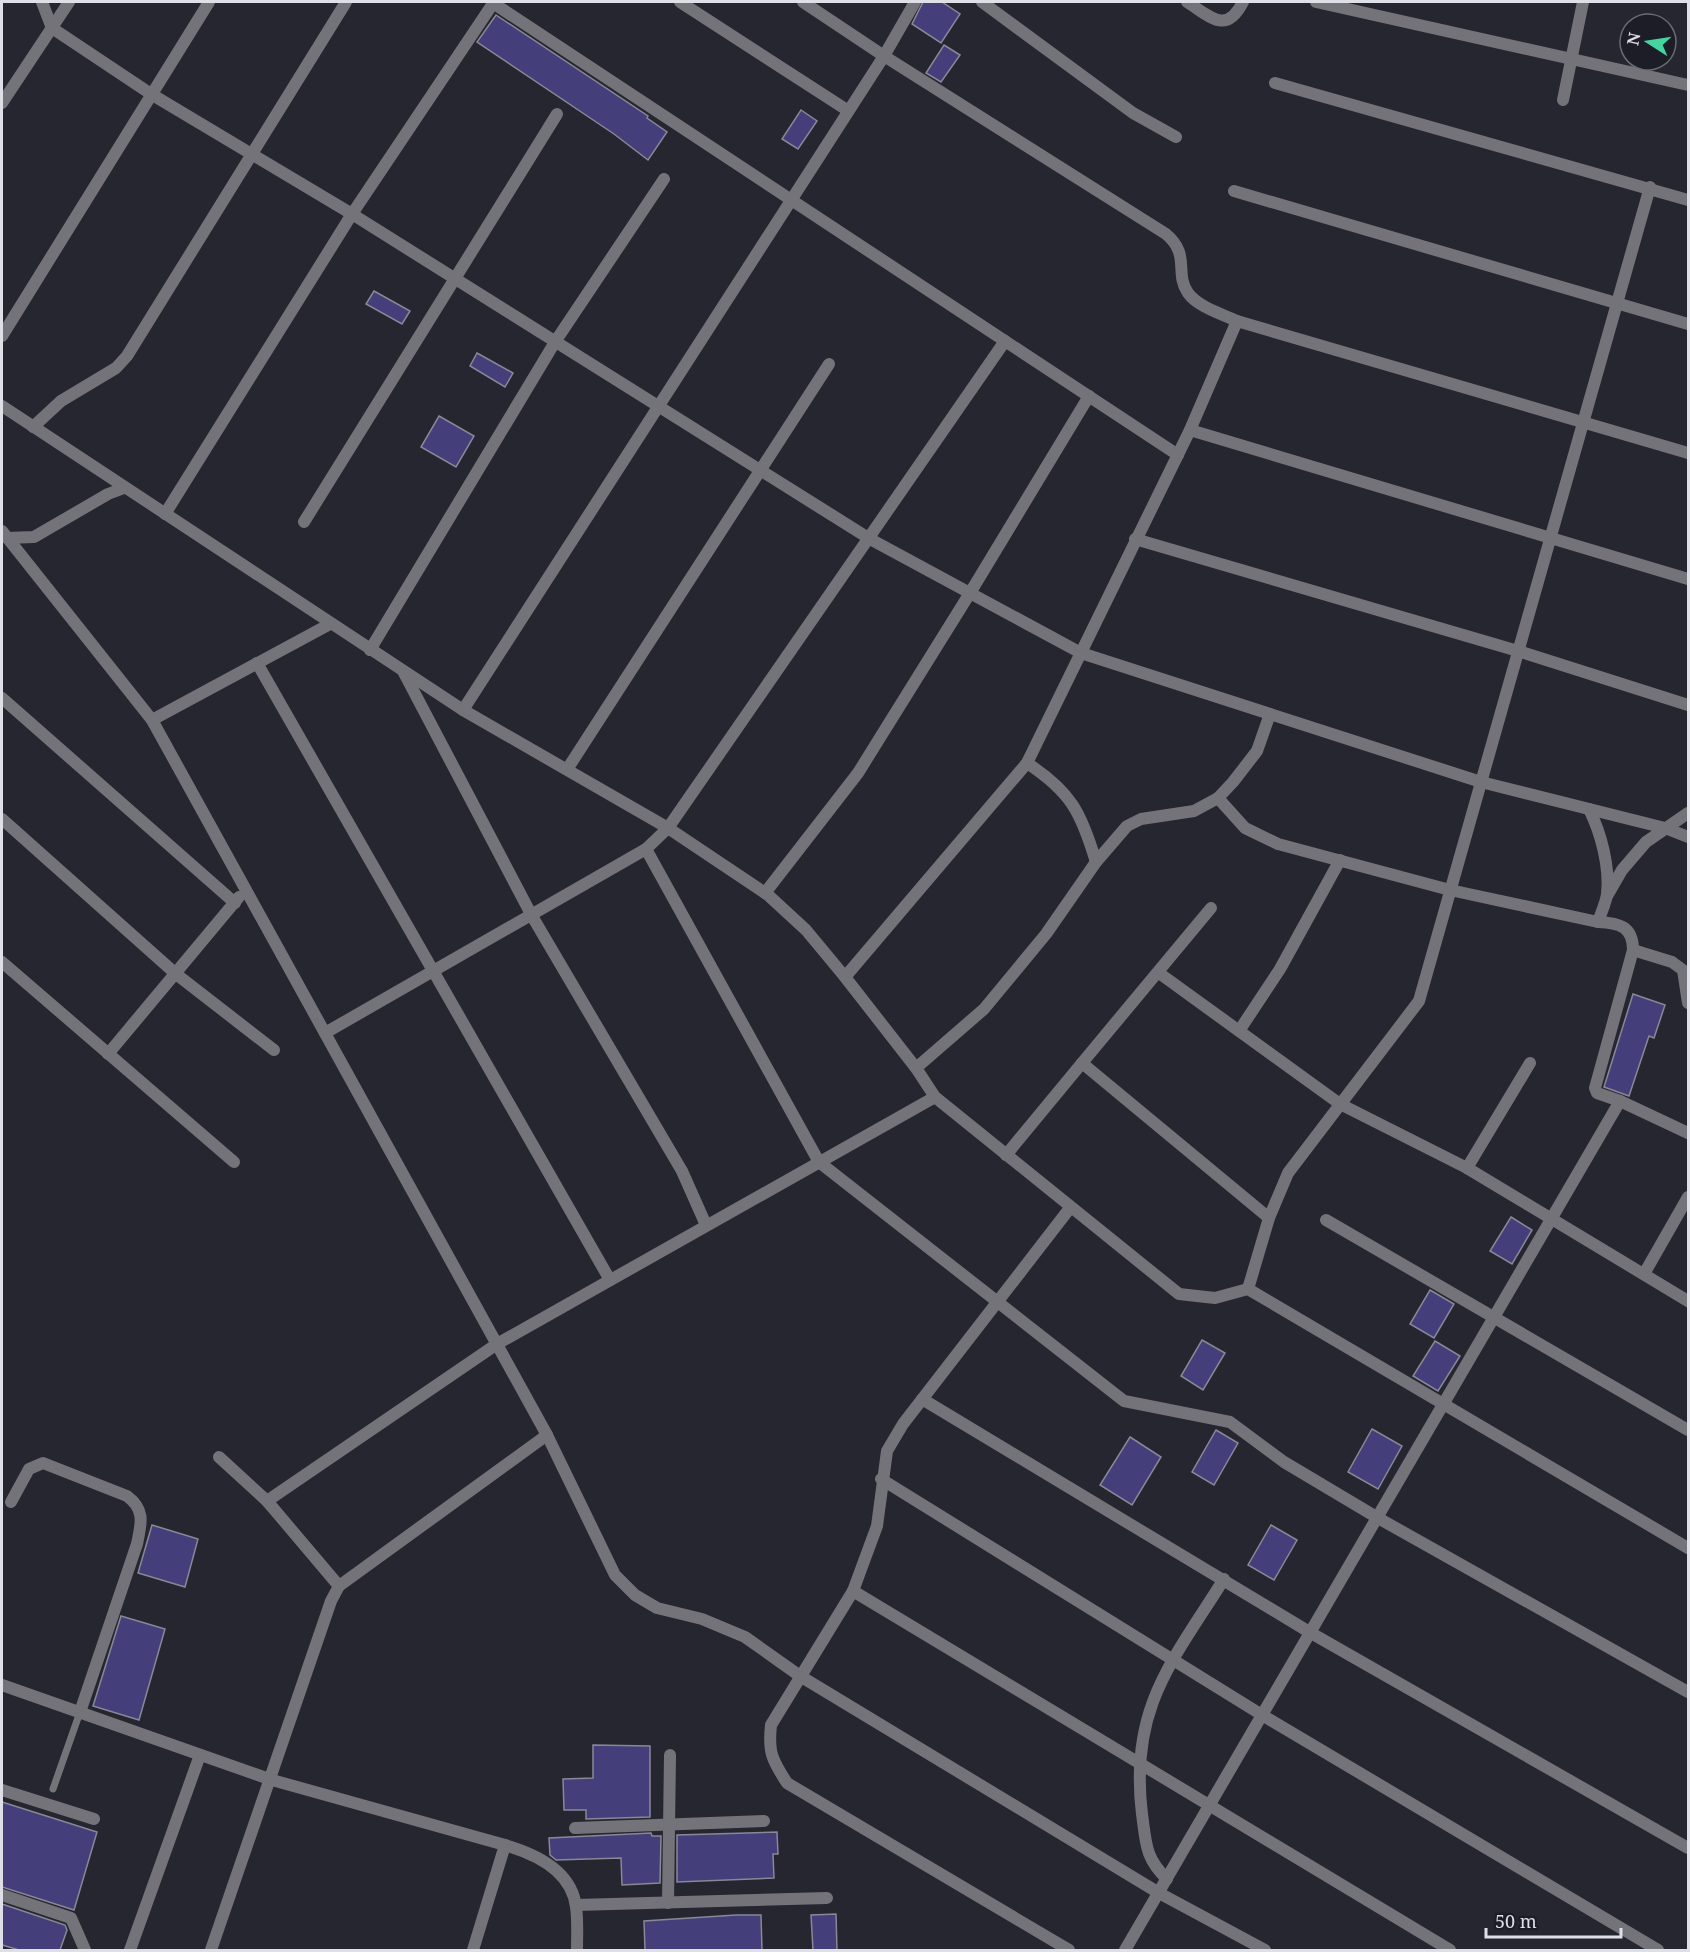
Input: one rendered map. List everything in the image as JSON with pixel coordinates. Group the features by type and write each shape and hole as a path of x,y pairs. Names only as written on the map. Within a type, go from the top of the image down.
{"street":[{"path":"42,2 52,28 151,94 352,214 870,539 1080,653 1482,782 1665,828 1689,837"},
{"path":"2,103 69,2"},
{"path":"2,336 209,2"},
{"path":"33,427 61,401 116,368 127,356 346,2"},
{"path":"165,514 352,214 493,2 1178,455"},
{"path":"680,2 847,110"},
{"path":"803,2 884,56 1166,234 1177,243 1182,260 1183,280 1188,293 1205,306 1237,321 1582,424 1689,453"},
{"path":"463,710 847,110 884,56 915,2"},
{"path":"982,2 1133,113 1176,136"},
{"path":"1187,2 1215,20 1224,22 1232,18 1243,2"},
{"path":"1316,2 1689,85"},
{"path":"1563,100 1583,2"},
{"path":"1275,83 1650,187 1689,200"},
{"path":"304,522 557,114"},
{"path":"370,650 555,342 664,179"},
{"path":"1248,1289 1269,1218 1288,1173 1419,1001 1615,302 1650,187"},
{"path":"1234,191 1689,324"},
{"path":"845,977 1027,763 1190,430 1237,321"},
{"path":"325,1033 646,849 668,828 1005,341"},
{"path":"568,768 829,364"},
{"path":"765,893 858,773 1089,396"},
{"path":"2,406 463,710 568,768 668,828 765,893 806,930 916,1068 935,1097 1179,1294 1215,1298 1248,1289 1689,1548"},
{"path":"1190,430 1689,579"},
{"path":"4,535 34,537 108,494 124,488"},
{"path":"4,535 152,720 547,1436 615,1575 635,1595 657,1608 728,1628 745,1636 800,1676 1159,1893 1265,1950"},
{"path":"1135,539 1518,651 1689,705"},
{"path":"152,720 330,624"},
{"path":"257,663 610,1280"},
{"path":"402,670 532,916 682,1172 706,1225"},
{"path":"2,698 235,903"},
{"path":"916,1068 984,1009 1046,934 1095,862 1126,826 1141,819 1194,810 1218,798 1233,783 1257,751 1270,714"},
{"path":"1027,763 1052,779 1076,807 1087,832 1095,862"},
{"path":"1218,798 1245,828 1278,844 1450,890 1598,922 1620,923 1629,930 1633,939 1633,950 1595,1088 1597,1093 1620,1101 1689,1133"},
{"path":"1589,809 1598,827 1607,874 1607,896"},
{"path":"1598,922 1607,896 1622,870 1646,842 1689,813"},
{"path":"2,819 176,974 274,1050"},
{"path":"646,849 819,1162 1124,1401 1230,1422 1284,1462 1378,1518 1689,1692"},
{"path":"1239,1031 1280,969 1341,860"},
{"path":"108,1054 245,889"},
{"path":"1006,1155 1159,973 1210,908"},
{"path":"1633,950 1672,962 1683,970 1689,1003"},
{"path":"2,962 234,1162"},
{"path":"1159,973 1340,1104 1467,1168 1689,1301"},
{"path":"1082,1063 1269,1218"},
{"path":"1467,1168 1530,1063"},
{"path":"267,1501 497,1344 935,1097"},
{"path":"1125,1950 1553,1220 1620,1101"},
{"path":"1644,1274 1689,1197"},
{"path":"1069,1950 787,1783 774,1765 769,1749 771,1725 853,1591 877,1526 881,1479 887,1451 922,1399 1070,1208"},
{"path":"1326,1220 1689,1430"},
{"path":"922,1399 1311,1633 1689,1848"},
{"path":"211,1950 272,1780 331,1601 339,1586 547,1436"},
{"path":"219,1457 267,1501 339,1586"},
{"path":"11,1502 29,1469 43,1463 127,1496 136,1502 143,1518 137,1544 80,1713"},
{"path":"881,1479 1262,1715 1658,1950"},
{"path":"1167,1880 1151,1864 1141,1806 1139,1765 1142,1735 1155,1692 1224,1579"},
{"path":"853,1591 1450,1950"},
{"path":"2,1685 272,1780 505,1845 546,1861 568,1886 576,1905 577,1950"},
{"path":"130,1950 200,1755"},
{"path":"668,1904 670,1755"},
{"path":"2,1790 94,1819"},
{"path":"575,1828 764,1821"},
{"path":"473,1950 505,1845"},
{"path":"2,1895 71,1918 85,1950"},
{"path":"576,1905 827,1898"}],"lane":[{"path":"53,1789 80,1713"}],"building":[{"path":"923,2 942,2 960,14 941,43 912,24"},
{"path":"496,15 648,116 647,118 667,132 648,160 614,134 477,42"},
{"path":"944,45 960,55 941,82 926,73"},
{"path":"801,110 817,121 798,149 782,139"},
{"path":"374,291 410,311 402,324 366,304"},
{"path":"477,353 513,373 505,387 470,366"},
{"path":"439,416 474,436 456,467 421,447"},
{"path":"1633,994 1665,1005 1654,1038 1649,1036 1629,1096 1604,1087"},
{"path":"1511,1217 1532,1230 1512,1264 1490,1251"},
{"path":"1430,1290 1454,1304 1434,1338 1410,1324"},
{"path":"1202,1340 1225,1353 1203,1390 1181,1376"},
{"path":"1435,1341 1460,1356 1438,1391 1413,1376"},
{"path":"1372,1429 1402,1446 1378,1489 1348,1472"},
{"path":"1216,1430 1238,1443 1214,1485 1192,1472"},
{"path":"1130,1437 1161,1457 1132,1505 1100,1485"},
{"path":"152,1525 198,1539 185,1587 138,1573"},
{"path":"1271,1525 1297,1540 1274,1580 1248,1565"},
{"path":"121,1616 165,1629 139,1720 93,1706"},
{"path":"593,1745 650,1746 650,1817 586,1819 586,1810 564,1810 563,1779 593,1778"},
{"path":"2,1802 97,1832 74,1910 2,1887"},
{"path":"777,1832 778,1854 773,1854 774,1878 677,1882 677,1835"},
{"path":"651,1833 652,1836 661,1836 660,1883 622,1885 621,1858 556,1860 550,1855 549,1838"},
{"path":"2,1904 65,1925 67,1930 60,1950 19,1950 2,1945"},
{"path":"836,1914 837,1950 813,1950 811,1915"},
{"path":"761,1915 762,1950 645,1950 644,1921"}]}
